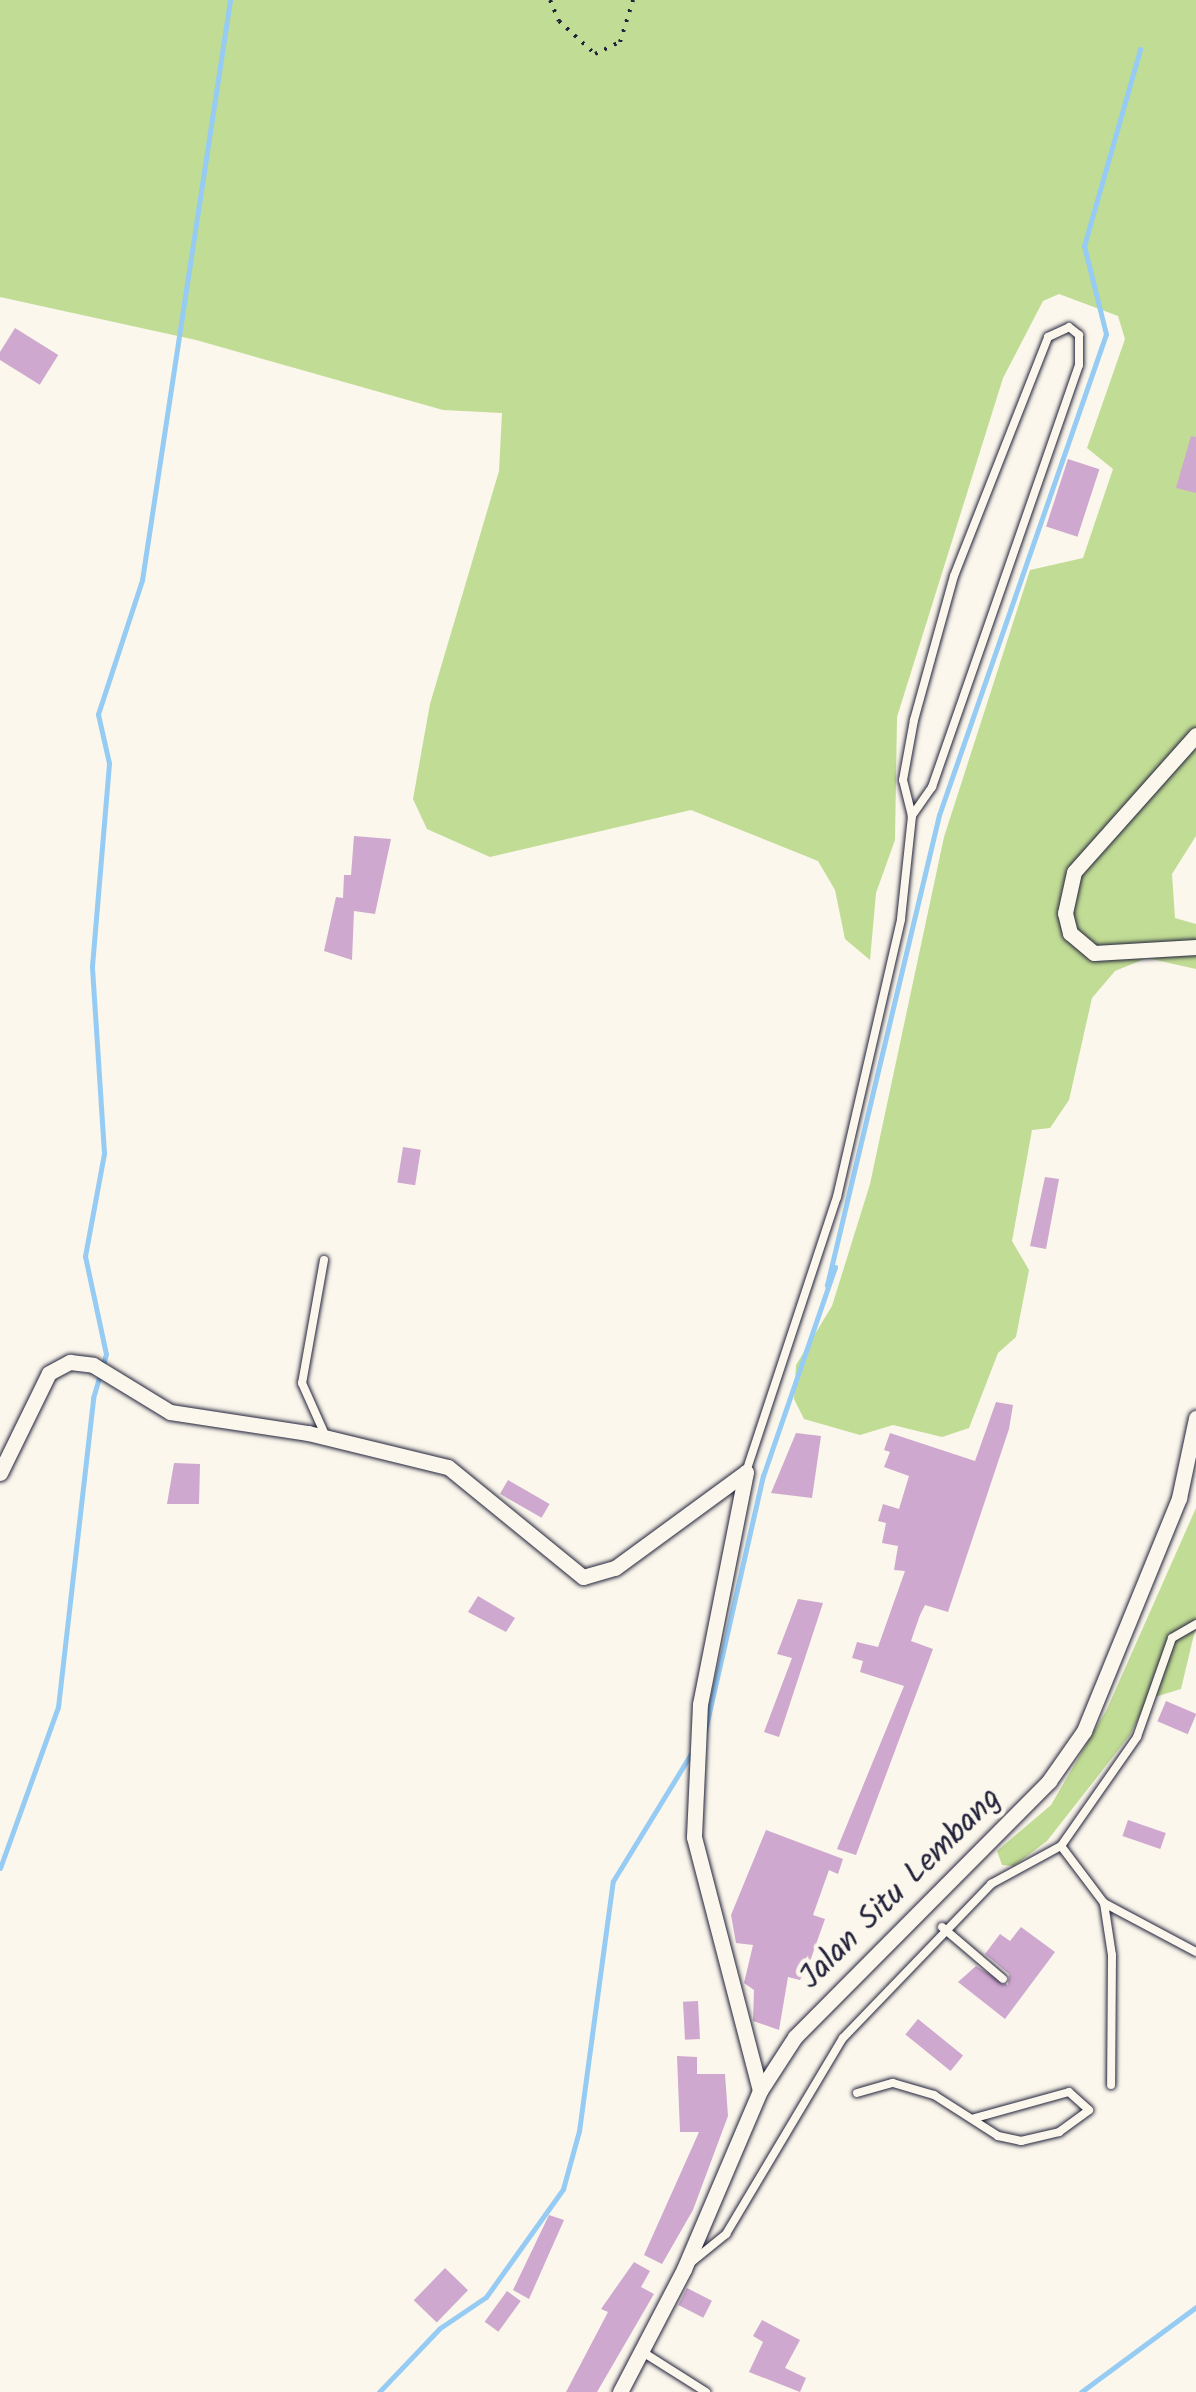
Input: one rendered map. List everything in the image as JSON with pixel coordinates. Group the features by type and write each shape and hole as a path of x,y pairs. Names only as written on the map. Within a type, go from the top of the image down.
{"street":[{"path":"1196,735 1074,872 1065,913 1070,933 1094,953 1196,946"},
{"path":"0,1474 49,1374 70,1362 94,1365 170,1412 326,1438 467,1476 583,1577 616,1568 746,1472"},
{"name":"Jalan Situ Lembang","path":"620,2392 684,2268 760,2092 838,1987 1048,1781 1084,1731 1180,1498 1196,1418"},
{"path":"746,1472 700,1704 694,1837 760,2092"}],"lane":[{"path":"746,1472 837,1197 901,919 912,816 906,766 954,576 1048,336 1070,326 1079,335 1079,365 932,787 912,816"},
{"path":"324,1260 302,1384 326,1438"},
{"path":"684,2268 726,2234 843,2038 942,1927 991,1884 1061,1846 1137,1737 1172,1638 1196,1624"},
{"path":"1061,1846 1104,1902 1196,1952"},
{"path":"1104,1902 1112,1955 1111,2086"},
{"path":"942,1927 1003,1979"},
{"path":"857,2093 893,2083 1022,2141 1060,2132 1089,2110 1069,2092 975,2118"},
{"path":"641,2351 706,2392"}],"path":[{"path":"550,0 559,22 595,54 620,42 633,0"}],"green space":[{"path":"0,0 1196,0 1196,836 1172,874 1175,918 1196,924 1196,969 1147,958 1115,971 1092,998 1069,1100 1050,1128 1032,1130 1012,1241 1029,1270 1016,1337 998,1353 969,1428 942,1437 893,1425 860,1435 804,1419 794,1399 796,1365 832,1306 870,1184 944,837 1030,570 1083,558 1113,469 1087,448 1125,339 1118,316 1059,294 1043,301 1003,378 897,717 895,840 876,893 870,960 845,939 835,890 818,861 691,810 490,857 427,829 413,799 430,704 499,471 502,413 443,410 196,340 0,297"},
{"path":"1196,1508 1196,1626 1181,1689 1148,1699 1130,1735 1047,1841 1014,1866 1002,1865 997,1851 1051,1805 1107,1709"}],"building":[{"path":"15,328 58,355 40,385 0,360 0,352"},
{"path":"1191,436 1196,437 1196,493 1176,488"},
{"path":"1068,459 1099,469 1077,537 1046,527"},
{"path":"354,836 391,839 375,914 354,911 352,960 324,951 336,897 343,898 344,875 351,875"},
{"path":"403,1147 421,1150 415,1185 397,1183"},
{"path":"1045,1177 1059,1179 1046,1249 1030,1246"},
{"path":"996,1402 1013,1405 1009,1429 948,1612 925,1605 920,1615 911,1641 933,1649 856,1855 837,1849 904,1686 860,1672 863,1661 852,1658 857,1642 878,1647 905,1571 894,1570 898,1546 882,1543 886,1523 878,1521 883,1504 899,1509 909,1476 884,1467 890,1452 884,1450 890,1433 975,1461"},
{"path":"796,1433 821,1436 812,1498 771,1493"},
{"path":"174,1463 200,1464 199,1504 167,1504"},
{"path":"508,1480 550,1504 542,1518 500,1494"},
{"path":"478,1596 515,1618 506,1632 468,1612"},
{"path":"798,1599 823,1603 779,1737 764,1732 792,1658 777,1654"},
{"path":"1166,1701 1196,1714 1188,1734 1157,1721"},
{"path":"1128,1820 1166,1833 1160,1849 1122,1836"},
{"path":"766,1830 843,1859 838,1874 829,1870 813,1915 825,1919 809,1964 800,1980 788,1977 779,2030 753,2021 754,1990 744,1983 753,1945 736,1943 731,1915"},
{"path":"1021,1927 1055,1952 1005,2019 958,1982 976,1966 1008,1985 1009,1974 985,1954 1000,1934 1010,1941"},
{"path":"698,2001 700,2039 685,2040 683,2002"},
{"path":"918,2019 963,2056 950,2071 905,2035"},
{"path":"677,2056 697,2057 697,2074 725,2074 728,2116 693,2210 662,2264 644,2255 699,2132 680,2132"},
{"path":"549,2215 564,2220 529,2299 513,2290"},
{"path":"634,2262 650,2271 641,2287 654,2294 597,2392 566,2392 608,2312 601,2309"},
{"path":"445,2268 468,2290 437,2323 414,2300"},
{"path":"687,2288 712,2301 703,2318 678,2305"},
{"path":"507,2291 521,2301 498,2332 485,2322"},
{"path":"762,2320 800,2340 785,2368 806,2378 800,2392 749,2372 763,2342 753,2336"}],"waterway":[{"path":"0,1868 58,1707 93,1398 106,1354 85,1256 104,1153 92,966 109,763 98,714 142,580 230,0"},
{"path":"704,1735 763,1476 835,1267 827,1285 939,815 1106,334 1084,246 1140,49"},
{"path":"379,2392 440,2328 486,2297 563,2189 579,2131 613,1881 692,1752"},
{"path":"1081,2392 1196,2307"}]}
